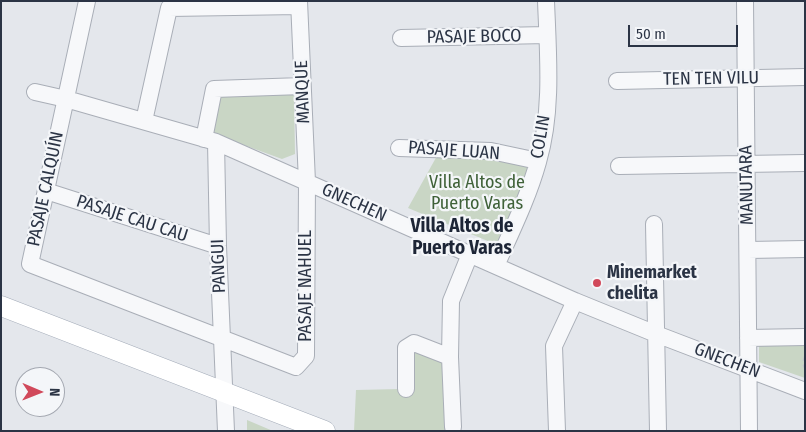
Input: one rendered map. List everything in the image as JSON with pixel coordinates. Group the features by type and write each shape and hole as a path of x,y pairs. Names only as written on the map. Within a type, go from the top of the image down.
{"main road":[{"path":"1,306 325,431"}],"street":[{"name":"PASAJE CALQUÍN","path":"87,1 30,264 222,338"},
{"name":"COLIN","path":"496,266 523,205 538,161 548,93 546,1"},
{"name":"MANUTARA","path":"745,1 749,431"},
{"name":"MANQUE","path":"299,4 307,182"},
{"path":"144,121 169,8 299,4"},
{"name":"PASAJE BOCO","path":"401,38 547,35"},
{"name":"TEN TEN VILU","path":"617,81 805,77"},
{"name":"PANGUI","path":"226,431 218,246 210,140 214,89 302,86"},
{"name":"GNECHEN","path":"35,92 210,140 575,301 805,391"},
{"name":"PASAJE LUAN","path":"399,148 490,150 538,161"},
{"path":"618,166 805,163"},
{"name":"PASAJE NAHUEL","path":"222,338 296,367 306,356 307,182"},
{"name":"PASAJE CAU CAU","path":"46,191 218,246"},
{"path":"654,224 658,431"},
{"path":"748,250 805,249"},
{"path":"453,426 450,357 451,301 470,254"},
{"path":"557,431 554,346 575,301"},
{"path":"748,338 805,337"},
{"path":"406,389 406,348 414,343 450,357"}],"path":[{"path":"805,358 803,363 805,368"}],"green space":[{"path":"218,92 294,93 295,154 282,159 211,133"},
{"name":"Villa Altos de Puerto Varas","path":"438,154 490,155 528,164 528,174 502,237 495,244 408,208"},
{"path":"805,341 805,378 759,362 759,342"},
{"path":"417,351 441,359 446,367 449,431 354,431 356,390 400,389 411,356"},
{"path":"247,420 273,431 247,431"}],"place":[{"name":"Minemarket chelita","path":"597,283"}],"district":[{"name":"Villa Altos de Puerto Varas","path":"462,238"}]}
